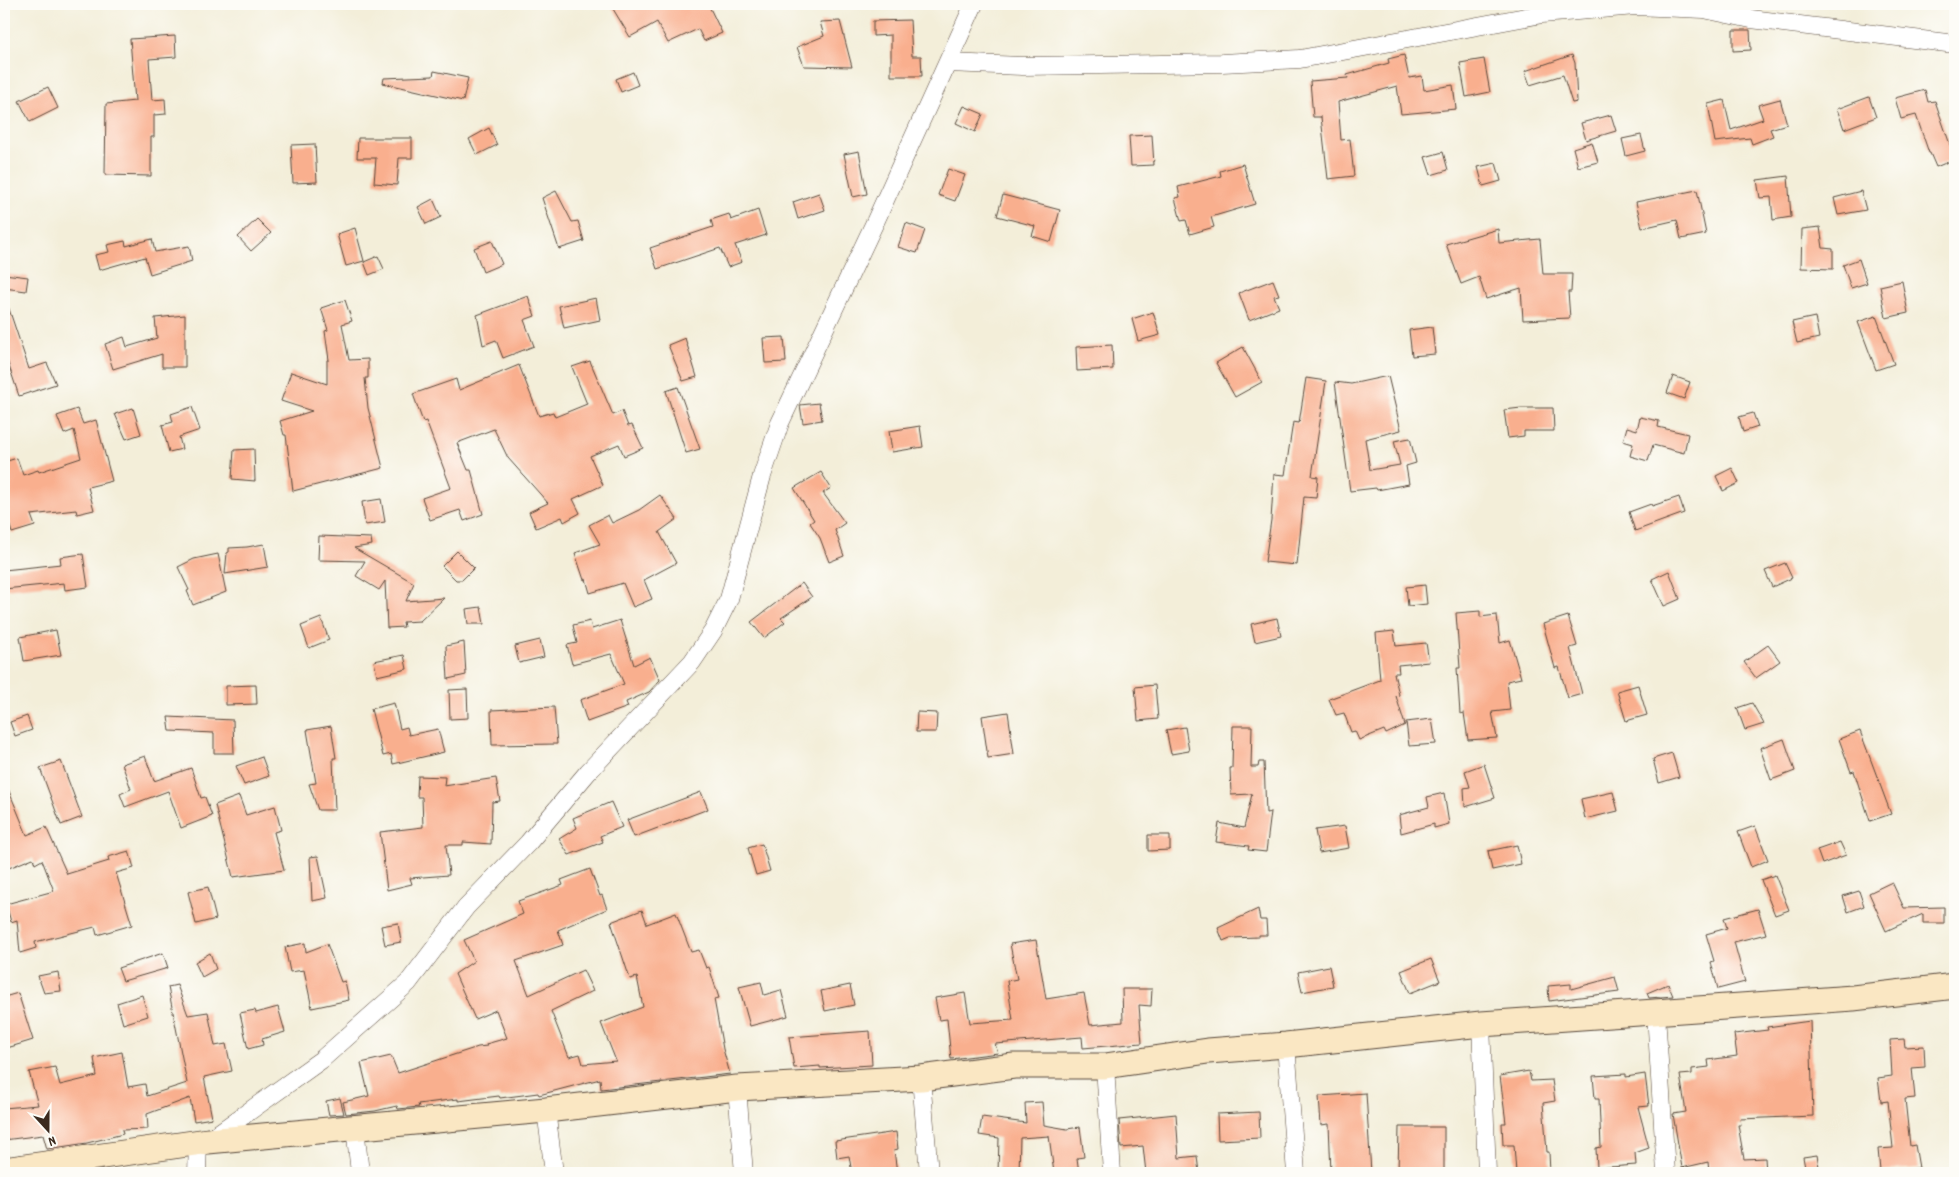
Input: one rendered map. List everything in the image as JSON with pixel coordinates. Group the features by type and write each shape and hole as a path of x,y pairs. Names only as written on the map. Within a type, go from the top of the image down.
{"street":[{"path":"197,1173 203,1141 321,1060 408,983 466,907 528,843 588,772 692,662 713,631 730,599 762,476 780,423 948,64 974,4"},
{"path":"948,64 1022,66 1109,65 1222,63 1300,59 1542,14 1635,6 1704,9 1751,19 1955,44"},
{"path":"4,1170 203,1141 546,1110 737,1088 922,1078 1014,1066 1105,1066 1208,1051 1286,1045 1481,1024 1854,998 1955,986"},
{"path":"1656,1013 1666,1173"},
{"path":"1481,1024 1487,1173"},
{"path":"1286,1045 1296,1173"},
{"path":"1105,1066 1112,1173"},
{"path":"922,1078 929,1173"},
{"path":"737,1088 744,1173"},
{"path":"546,1110 554,1173"},
{"path":"355,1127 360,1173"}],"building":[{"path":"610,4 708,4 722,33 704,41 698,29 668,43 657,22 630,37"},
{"path":"910,20 912,56 921,56 922,76 891,76 891,35 873,36 873,21"},
{"path":"840,21 852,67 804,66 797,47 824,36 820,22"},
{"path":"1733,30 1750,30 1751,50 1733,51"},
{"path":"175,36 176,57 149,59 152,100 165,99 166,114 154,115 154,137 151,137 151,176 105,175 106,104 135,101 130,39"},
{"path":"1404,55 1409,78 1422,76 1424,90 1453,85 1456,109 1401,114 1397,86 1338,102 1341,140 1350,139 1354,176 1328,179 1321,117 1313,117 1310,81 1348,78 1347,75 1389,63 1388,59"},
{"path":"1572,55 1575,63 1577,102 1572,103 1563,75 1530,85 1525,71"},
{"path":"1484,59 1490,92 1466,97 1460,63"},
{"path":"434,71 468,78 463,101 383,83 384,78 433,76"},
{"path":"633,72 638,85 621,92 616,79"},
{"path":"48,87 58,108 30,122 19,101"},
{"path":"1925,90 1928,102 1935,101 1955,159 1936,167 1929,153 1916,115 1901,119 1895,98"},
{"path":"1869,97 1876,117 1844,129 1837,109"},
{"path":"1780,99 1787,124 1770,129 1773,136 1752,144 1750,138 1715,142 1708,104 1724,100 1731,130 1763,119 1758,105"},
{"path":"964,106 983,114 975,132 956,123"},
{"path":"1611,115 1616,131 1586,140 1581,123"},
{"path":"489,128 497,145 477,155 469,139"},
{"path":"1152,135 1154,165 1131,166 1129,136"},
{"path":"1641,135 1645,151 1626,156 1622,139"},
{"path":"358,138 412,138 412,158 399,158 397,185 374,183 376,158 357,158"},
{"path":"1592,142 1598,162 1578,167 1573,148"},
{"path":"315,144 317,182 293,183 291,145"},
{"path":"859,151 867,194 853,197 844,154"},
{"path":"1443,152 1448,170 1431,175 1425,157"},
{"path":"1496,163 1501,181 1483,186 1478,167"},
{"path":"1243,164 1255,204 1211,217 1214,227 1190,234 1186,220 1181,221 1175,198 1180,197 1178,187 1221,176 1220,171"},
{"path":"948,169 965,175 955,201 938,195"},
{"path":"1788,176 1791,217 1773,220 1771,197 1760,198 1757,180"},
{"path":"1697,190 1706,234 1681,239 1677,220 1642,228 1636,202"},
{"path":"556,191 572,222 578,221 584,241 559,249 542,198"},
{"path":"1861,191 1866,210 1838,215 1834,198"},
{"path":"819,193 825,210 798,219 793,202"},
{"path":"1003,195 1060,210 1051,242 1032,236 1035,226 997,216"},
{"path":"433,199 441,217 426,224 418,207"},
{"path":"758,210 766,235 735,245 742,262 728,267 720,248 657,269 650,248 713,227 711,220 729,214 731,220"},
{"path":"257,219 271,233 251,251 238,237"},
{"path":"906,223 925,230 917,253 898,247"},
{"path":"1820,227 1823,248 1833,249 1833,269 1801,268 1802,229"},
{"path":"355,228 364,261 346,266 337,234"},
{"path":"1498,229 1499,243 1540,239 1543,274 1572,274 1571,292 1568,292 1570,318 1523,320 1521,288 1486,299 1479,277 1461,284 1446,244"},
{"path":"152,239 155,252 189,246 192,261 150,274 145,257 99,270 95,255 109,252 107,245 125,241 126,246"},
{"path":"492,241 502,264 483,272 474,248"},
{"path":"378,256 384,269 369,275 364,262"},
{"path":"1859,259 1867,283 1851,288 1843,265"},
{"path":"4,274 28,277 26,291 4,288"},
{"path":"1273,280 1279,295 1274,296 1279,308 1249,320 1239,293"},
{"path":"1902,281 1908,313 1886,318 1880,286"},
{"path":"528,296 535,316 524,320 534,346 503,358 496,340 483,345 477,315"},
{"path":"596,298 600,320 564,328 559,306"},
{"path":"345,300 352,321 342,324 349,360 368,359 368,378 365,378 368,408 383,468 293,491 286,435 284,435 280,421 312,411 281,401 291,372 327,384 327,360 329,360 325,331 328,330 321,308"},
{"path":"4,303 7,303 29,369 47,363 56,384 19,396 4,351"},
{"path":"1153,312 1160,335 1138,341 1132,319"},
{"path":"185,315 185,367 162,367 162,354 113,369 105,344 124,337 127,347 157,338 155,318"},
{"path":"1876,316 1894,364 1876,370 1858,322"},
{"path":"1815,317 1819,338 1797,343 1792,322"},
{"path":"1432,327 1435,354 1412,356 1409,330"},
{"path":"784,337 786,362 765,363 763,338"},
{"path":"685,338 697,377 683,381 668,345"},
{"path":"1112,345 1113,369 1077,371 1076,347"},
{"path":"1243,347 1262,382 1235,397 1216,363"},
{"path":"590,361 613,415 622,411 628,426 632,425 643,448 624,456 619,444 590,456 603,485 573,499 580,513 564,522 562,517 536,528 529,512 548,503 508,458 494,429 457,443 468,470 471,470 483,514 464,521 460,510 430,520 422,498 451,488 426,421 423,422 413,394 456,379 459,390 519,365 539,416 553,412 555,417 587,404 572,367"},
{"path":"1388,376 1401,430 1365,439 1370,470 1400,465 1394,441 1410,438 1416,463 1406,466 1409,484 1377,490 1376,488 1350,491 1335,382 1351,384"},
{"path":"1673,376 1690,382 1684,399 1667,393"},
{"path":"1306,378 1326,381 1312,476 1318,477 1316,498 1304,497 1297,565 1265,562 1271,520 1274,474 1285,475 1293,422 1299,423"},
{"path":"678,387 700,449 686,453 666,391"},
{"path":"819,403 822,420 803,423 800,405"},
{"path":"192,407 200,430 179,437 182,449 169,452 162,425 173,422 171,414"},
{"path":"133,408 141,434 126,439 115,414"},
{"path":"1553,408 1554,431 1524,431 1524,436 1508,438 1504,410"},
{"path":"77,409 83,424 96,420 112,481 88,487 94,510 77,514 76,510 31,515 35,526 12,533 6,513 9,512 4,496 4,462 17,458 23,475 38,470 39,472 81,458 74,430 64,434 57,416"},
{"path":"1753,413 1758,427 1743,432 1739,417"},
{"path":"1640,417 1659,421 1658,427 1688,434 1684,453 1653,445 1648,461 1630,456 1633,444 1623,441 1627,427 1637,430"},
{"path":"920,426 923,447 892,452 889,431"},
{"path":"254,449 255,481 232,479 234,450"},
{"path":"1732,468 1739,483 1723,491 1716,476"},
{"path":"821,472 831,488 823,493 845,523 835,530 844,556 829,562 820,538 810,523 814,520 794,488"},
{"path":"660,495 677,519 659,532 676,563 644,580 652,599 633,607 623,583 590,593 575,553 600,544 589,525 608,515 612,523 639,510"},
{"path":"1679,497 1684,513 1635,531 1629,512"},
{"path":"381,499 385,522 365,525 362,502"},
{"path":"319,536 371,538 372,545 354,548 414,583 406,601 444,598 420,621 403,622 404,627 387,628 385,581 379,590 356,576 365,561 318,560"},
{"path":"264,544 268,567 225,574 229,548"},
{"path":"457,551 474,568 462,580 456,580 442,566"},
{"path":"83,554 88,587 65,590 64,583 4,589 4,570 61,564 60,557"},
{"path":"218,554 226,592 193,605 187,591 189,590 178,567 194,559"},
{"path":"1785,563 1792,578 1772,587 1765,571"},
{"path":"1669,571 1680,599 1664,606 1652,579"},
{"path":"802,583 812,597 781,618 785,622 764,638 751,622"},
{"path":"1425,585 1427,604 1408,606 1406,587"},
{"path":"481,607 484,624 468,624 466,609"},
{"path":"1480,611 1480,617 1497,615 1500,643 1510,640 1521,678 1507,681 1510,710 1492,712 1497,738 1468,740 1464,713 1460,714 1457,668 1460,668 1456,613"},
{"path":"1568,616 1577,646 1570,648 1582,694 1568,698 1559,667 1555,668 1543,624"},
{"path":"321,618 329,640 309,648 301,626"},
{"path":"1277,618 1281,636 1255,642 1251,624"},
{"path":"620,620 634,665 650,657 660,680 649,692 626,702 628,707 587,722 580,700 624,684 611,654 572,664 567,645 577,643 573,625 590,621 592,629"},
{"path":"56,630 61,655 24,661 20,637"},
{"path":"1394,631 1396,646 1426,643 1429,662 1398,665 1399,673 1394,673 1399,695 1396,696 1405,725 1386,734 1384,730 1359,740 1355,731 1351,732 1344,713 1336,715 1329,699 1380,680 1376,633"},
{"path":"540,640 544,657 519,663 515,646"},
{"path":"464,642 466,675 448,679 446,646"},
{"path":"1768,645 1780,661 1756,678 1744,662"},
{"path":"404,655 407,669 377,676 374,661"},
{"path":"256,685 257,704 226,705 226,686"},
{"path":"1155,685 1158,719 1138,721 1135,687"},
{"path":"1638,685 1647,715 1626,721 1617,691"},
{"path":"467,689 468,718 450,719 449,690"},
{"path":"394,703 400,729 407,727 409,735 438,729 444,752 393,764 391,754 383,756 371,709"},
{"path":"1752,703 1764,724 1745,730 1737,708"},
{"path":"554,707 557,744 492,745 491,710"},
{"path":"917,712 937,713 936,732 916,732"},
{"path":"1008,712 1014,754 988,758 982,716"},
{"path":"27,716 32,730 15,736 10,722"},
{"path":"168,717 233,720 234,753 214,753 214,733 170,731"},
{"path":"1432,719 1436,744 1409,746 1406,722"},
{"path":"331,726 336,758 333,758 335,810 318,810 309,784 316,783 307,730"},
{"path":"1233,726 1252,726 1251,767 1258,767 1259,762 1264,762 1266,813 1271,812 1266,852 1248,850 1249,846 1216,842 1219,823 1244,828 1252,794 1231,795 1230,768 1232,768"},
{"path":"1185,727 1189,751 1171,754 1166,730"},
{"path":"1860,731 1891,814 1870,821 1854,771 1851,772 1839,739"},
{"path":"1784,739 1795,771 1771,780 1760,748"},
{"path":"1672,753 1679,777 1659,783 1653,759"},
{"path":"145,756 154,781 191,768 201,798 205,797 212,816 181,828 168,791 125,807 120,794 131,789 122,764"},
{"path":"262,757 269,776 244,785 236,766"},
{"path":"61,761 82,817 61,825 40,768"},
{"path":"1484,764 1495,798 1465,807 1464,788 1470,787 1465,771"},
{"path":"418,776 445,777 444,786 496,778 500,801 492,802 491,844 463,842 463,845 446,845 449,875 410,878 412,884 387,890 380,832 423,827 422,797 417,797"},
{"path":"4,779 27,835 46,827 67,874 109,861 108,857 129,851 134,868 116,873 132,925 97,935 95,927 35,942 36,948 20,953 17,920 11,922 6,904 54,891 42,860 35,864 33,858 4,870"},
{"path":"701,792 708,809 634,837 627,820"},
{"path":"1613,792 1618,811 1585,819 1581,799"},
{"path":"1444,793 1449,824 1434,828 1434,824 1401,833 1399,815 1429,807 1427,797"},
{"path":"239,796 246,815 275,806 281,830 274,832 284,870 233,877 215,805"},
{"path":"611,802 622,827 600,836 603,842 569,855 559,839 577,828 573,818"},
{"path":"1345,826 1349,848 1319,853 1315,830"},
{"path":"1755,826 1768,860 1751,867 1738,832"},
{"path":"1148,835 1170,835 1170,850 1148,851"},
{"path":"1840,842 1846,855 1822,864 1817,850"},
{"path":"762,844 770,871 756,875 748,848"},
{"path":"1517,845 1521,864 1492,870 1488,851"},
{"path":"318,856 327,898 312,901 310,857"},
{"path":"590,869 607,909 558,930 563,945 516,961 529,995 583,970 593,991 551,1011 569,1057 580,1054 583,1064 616,1061 601,1023 643,1007 637,977 630,979 611,922 642,910 647,924 676,913 691,952 699,950 706,968 709,967 719,998 714,999 723,1049 730,1074 601,1089 600,1079 539,1095 538,1093 500,1098 499,1096 458,1101 458,1099 418,1104 419,1107 398,1109 397,1106 375,1111 346,1114 343,1102 369,1096 361,1063 391,1056 398,1073 478,1047 487,1046 486,1044 507,1038 496,1010 475,1019 455,974 474,961 464,940 523,914 518,901 563,885 561,880"},
{"path":"1775,875 1789,910 1775,915 1761,880"},
{"path":"1892,882 1904,908 1944,907 1944,923 1923,923 1923,914 1886,931 1869,893"},
{"path":"208,887 216,919 196,924 188,892"},
{"path":"1859,891 1864,906 1848,912 1843,896"},
{"path":"1258,909 1260,920 1266,920 1267,935 1230,938 1223,941 1218,928"},
{"path":"1758,909 1766,934 1734,942 1745,982 1718,989 1711,962 1714,961 1706,934 1727,928 1724,918"},
{"path":"398,923 401,942 385,945 381,926"},
{"path":"1036,940 1046,999 1084,993 1090,1025 1123,1022 1122,989 1152,989 1151,1006 1139,1005 1142,1043 1083,1048 1082,1037 995,1044 998,1053 951,1059 947,1019 939,1020 935,998 965,993 970,1023 1013,1020 1007,981 1017,979 1010,944"},
{"path":"305,943 306,952 327,944 341,982 345,981 349,1000 312,1008 304,970 290,972 285,947"},
{"path":"163,953 168,968 123,981 118,968"},
{"path":"210,953 216,969 202,977 195,962"},
{"path":"1431,959 1440,981 1410,993 1401,971"},
{"path":"1329,966 1333,986 1302,992 1298,972"},
{"path":"58,972 61,991 44,993 38,976"},
{"path":"1615,977 1619,992 1549,1001 1548,986 1571,984 1571,989"},
{"path":"761,982 764,995 781,990 788,1016 750,1026 739,987"},
{"path":"1668,984 1673,996 1649,998 1647,993"},
{"path":"177,985 188,1015 208,1012 215,1046 226,1044 232,1071 204,1077 212,1118 194,1121 190,1098 147,1114 148,1129 122,1130 123,1134 87,1143 47,1149 43,1135 4,1140 4,1108 38,1105 29,1072 55,1067 60,1085 97,1076 94,1058 122,1052 128,1087 145,1084 147,1096 187,1083 168,987"},
{"path":"850,985 854,1005 825,1011 821,991"},
{"path":"18,993 33,1040 7,1048 4,1039 4,997"},
{"path":"142,995 148,1016 123,1024 117,1003"},
{"path":"278,1007 285,1032 262,1039 263,1045 248,1049 240,1013 255,1010 256,1013"},
{"path":"1810,1021 1813,1116 1740,1119 1741,1125 1738,1125 1744,1159 1765,1158 1766,1173 1709,1173 1708,1162 1682,1168 1673,1114 1686,1112 1680,1075 1692,1074 1692,1069 1709,1067 1708,1060 1737,1056 1734,1034 1768,1030 1767,1027"},
{"path":"870,1031 872,1065 794,1068 789,1037"},
{"path":"1904,1039 1905,1047 1924,1046 1925,1067 1912,1068 1915,1098 1905,1099 1910,1146 1915,1145 1919,1168 1880,1171 1878,1149 1893,1148 1888,1101 1881,1102 1878,1078 1892,1076 1890,1040"},
{"path":"1529,1071 1531,1081 1552,1080 1555,1101 1543,1103 1550,1173 1516,1173 1514,1145 1503,1145 1502,1123 1506,1123 1500,1076"},
{"path":"1626,1074 1626,1077 1645,1074 1649,1106 1638,1107 1649,1148 1635,1153 1636,1165 1597,1168 1596,1148 1601,1147 1599,1099 1595,1099 1593,1076"},
{"path":"1366,1093 1371,1173 1331,1173 1329,1124 1321,1125 1319,1096"},
{"path":"340,1098 344,1114 329,1115 326,1101"},
{"path":"1042,1102 1044,1125 1067,1129 1080,1127 1084,1157 1077,1158 1079,1173 1054,1173 1049,1136 1020,1138 1019,1173 998,1173 999,1138 979,1135 982,1117 1026,1123 1025,1103"},
{"path":"1259,1112 1260,1138 1218,1140 1217,1114"},
{"path":"1176,1114 1179,1158 1197,1156 1199,1173 1146,1173 1143,1146 1121,1148 1119,1120"},
{"path":"1399,1127 1444,1127 1444,1173 1398,1173"},
{"path":"896,1132 898,1149 894,1150 897,1173 852,1173 849,1156 837,1158 835,1141"},
{"path":"1817,1155 1820,1173 1806,1173 1803,1157"}]}
